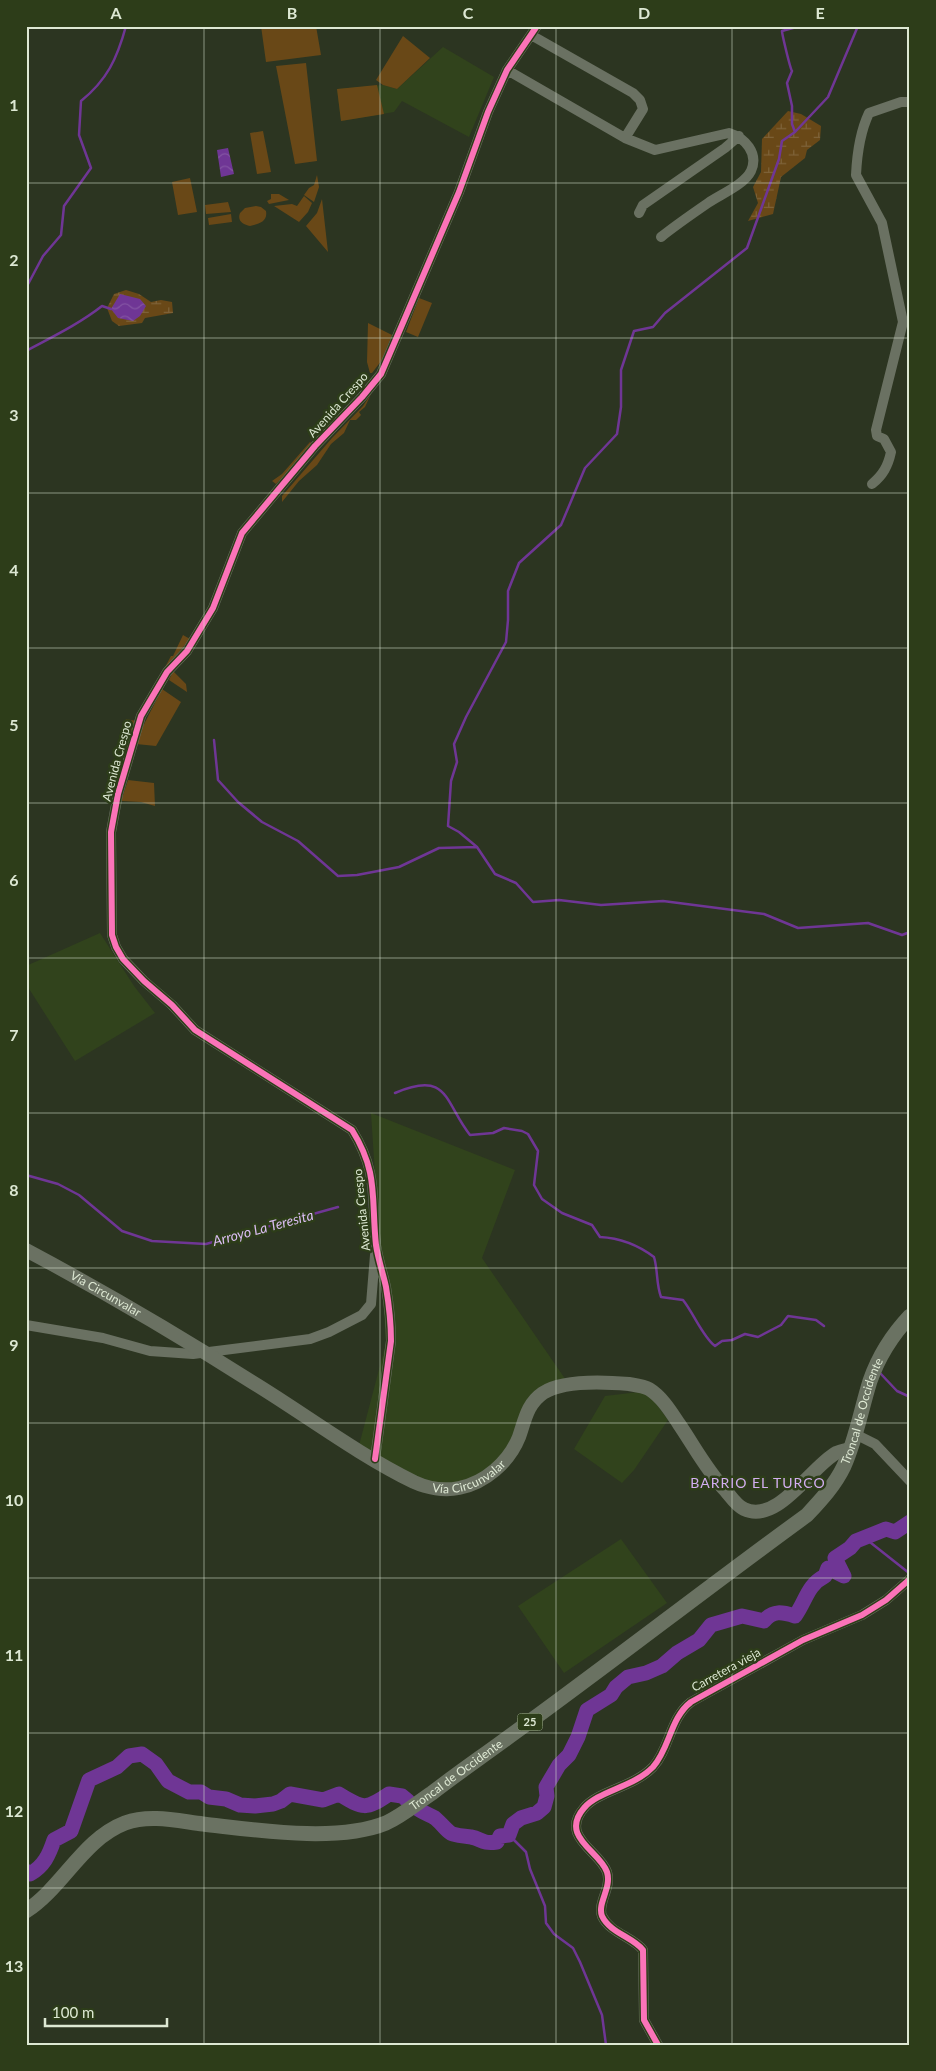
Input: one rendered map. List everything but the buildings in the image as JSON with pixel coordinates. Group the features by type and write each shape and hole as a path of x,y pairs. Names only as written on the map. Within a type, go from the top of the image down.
{"main road":[{"name":"Vía Circunvalar","path":"26,1250 116,1298 205,1352 359,1452 375,1459 415,1483 431,1488 458,1489 473,1484 490,1474 505,1458 518,1437 529,1408 543,1393 576,1384 632,1384 648,1388 666,1405 715,1480 744,1510 758,1512 771,1508 786,1499 837,1452 850,1450"},
{"name":"Troncal de Occidente","path":"26,1912 40,1902 95,1842 110,1830 142,1819 159,1819 235,1828 343,1834 375,1827 408,1811 535,1718 701,1592 807,1516 833,1484 850,1450 876,1368 887,1346 910,1316"}],"street":[{"name":"Avenida Crespo","path":"375,1459 391,1341 386,1286 376,1246 375,1201 370,1168 364,1152 352,1130 195,1030 172,1005 144,981 123,959 112,935 111,832 118,794 138,722 167,672 187,651 213,608 242,533 315,446 362,397 381,374 459,192 488,112 507,70 534,30"},
{"path":"534,30 633,93 640,100 643,109 625,138"},
{"path":"507,70 625,138 655,150 729,134 739,136 749,146 754,157 751,171 740,183 660,237"},
{"path":"872,484 888,466 891,452 884,440 877,436 876,430 903,322 882,223 856,175 858,151 869,113 901,102 910,102"},
{"path":"639,213 643,204 725,148 739,136"},
{"path":"26,1325 103,1338 150,1351 193,1354 310,1338 330,1332 362,1315 371,1304 376,1246"},
{"path":"855,1434 875,1444 910,1481"},
{"name":"Carretera vieja","path":"658,2045 644,2020 642,1992 643,1950 639,1945 608,1924 602,1916 601,1909 608,1885 608,1873 603,1864 585,1846 577,1831 578,1818 583,1809 594,1800 635,1781 653,1766 662,1752 678,1716 683,1708 691,1702 803,1640 862,1615 886,1600 910,1579"}],"shaded area":[{"path":"443,47 494,77 469,137 402,101 394,112 341,121 337,89 383,85 397,89"},
{"path":"100,933 134,986 155,1013 75,1061 26,984 26,966"},
{"path":"371,1113 515,1170 482,1258 570,1386 544,1389 516,1448 492,1475 457,1488 429,1486 357,1453 386,1343"},
{"path":"647,1391 668,1420 634,1470 622,1483 574,1449 605,1396"},
{"path":"621,1539 667,1603 564,1673 518,1606"}],"green space":[{"path":"261,26 316,26 321,55 266,62"},
{"path":"403,36 430,58 397,89 383,85 376,80"},
{"path":"306,63 317,161 295,164 276,66"},
{"path":"377,85 384,114 341,121 337,89"},
{"path":"788,111 801,114 821,126 820,140 807,150 805,158 781,177 773,214 748,221 758,203 753,187 761,172 762,139"},
{"path":"263,131 271,172 257,174 250,133"},
{"path":"317,175 319,187 314,202 304,195 314,185"},
{"path":"190,178 197,212 178,215 172,182"},
{"path":"271,194 279,194 289,200 269,204 267,201 271,199"},
{"path":"304,196 312,203 308,212 299,222 274,206 292,204 297,206"},
{"path":"322,199 328,252 306,226 317,213"},
{"path":"228,202 231,212 206,214 205,205"},
{"path":"256,206 266,211 264,220 250,226 241,222 239,218 240,213 245,208"},
{"path":"231,214 232,222 209,225 208,218"},
{"path":"126,290 139,294 151,302 161,300 172,302 173,313 145,318 142,323 119,326 112,321 107,308 114,294"},
{"path":"419,298 432,303 418,337 406,332"},
{"path":"368,323 392,335 382,360 372,373 370,373 367,362"},
{"path":"371,394 365,407 359,412 361,415 356,420 350,420 344,433 331,444 317,465 299,481 282,502 282,496 332,438 363,406"},
{"path":"310,442 313,445 276,484 272,481 282,474"},
{"path":"183,635 190,639 163,671 171,656 173,656"},
{"path":"173,671 186,684 187,692 169,680"},
{"path":"162,689 181,702 156,746 136,744 139,734"},
{"path":"126,719 136,721 126,745 118,744"},
{"path":"128,780 154,783 155,806 141,802 121,801"}],"water":[{"path":"228,148 234,174 221,177 217,150"},
{"path":"120,294 140,299 146,306 140,316 133,321 118,318 111,309"}],"waterway":[{"path":"26,288 43,256 61,235 64,206 91,168 79,135 81,101 98,85 110,68 119,49 126,26"},
{"path":"800,26 782,31 792,71 787,83 792,106 792,124 795,132 782,141 779,159 747,248 665,313 653,327 634,331 621,370 621,407 617,434 585,468 561,525 519,563 508,591 506,642 466,717 454,744 457,762 451,781 448,826 459,832 477,847 495,874 516,883 533,902 559,900 601,905 663,901 764,914 798,928 868,923 902,935 910,932"},
{"path":"795,132 828,97 858,26"},
{"path":"26,351 75,324 102,306 111,309"},
{"path":"214,740 218,780 238,802 262,822 298,841 338,876 357,875 399,867 439,848 477,847"},
{"path":"395,1093 426,1085 436,1087 449,1101 470,1135 493,1133 504,1128 528,1134 538,1151 534,1185 542,1199 562,1213 592,1225 600,1237 628,1243 654,1257 661,1297 683,1300 706,1337 715,1346 722,1341 732,1340 745,1334 758,1337 781,1325 788,1316 816,1320 824,1326"},
{"name":"Arroyo La Teresita","path":"26,1175 58,1184 79,1195 122,1231 152,1241 206,1244 338,1207"},
{"path":"880,1373 897,1391 910,1397"},
{"path":"418,1809 435,1818 452,1834 475,1838 485,1842 497,1842 500,1836 509,1835 513,1824 521,1818 537,1813 544,1807 547,1796 546,1787 559,1765 569,1755 578,1737 587,1710 611,1695 616,1687 628,1677 646,1673 662,1666 677,1653 699,1640 711,1625 742,1616 764,1621 767,1617 778,1613 795,1616 810,1589 825,1576 828,1568 844,1576 835,1558 850,1548 856,1541 886,1529 895,1532 910,1522"},
{"path":"866,1539 909,1573"},
{"path":"26,1871 30,1874 39,1867 48,1855 54,1840 71,1831 89,1780 117,1767 129,1756 142,1754 156,1764 168,1781 189,1792 201,1792 209,1797 226,1799 240,1805 273,1804 290,1794 323,1800 339,1794 354,1803 364,1806 375,1803 389,1794 402,1796 408,1801"},
{"path":"509,1835 526,1852 530,1869 545,1906 546,1923 554,1934 573,1948 580,1962 602,2015 606,2045"}],"cycle path":[{"path":"375,1459 391,1341 391,1328 386,1287 376,1245 370,1173 361,1145 352,1130 195,1030 172,1005 144,981 123,959 112,935 111,832 118,794 141,716 167,672 187,651 213,608 242,533 315,446 362,397 381,374 459,192 488,112 507,70 537,26"},
{"path":"658,2045 644,2020 643,1950 610,1927 602,1916 601,1906 608,1884 607,1872 603,1864 578,1835 576,1827 578,1818 590,1802 636,1779 653,1767 659,1759 679,1716 691,1702 803,1640 862,1615 886,1600 910,1579"}],"district":[{"name":"BARRIO EL TURCO","path":"758,1483"}]}
